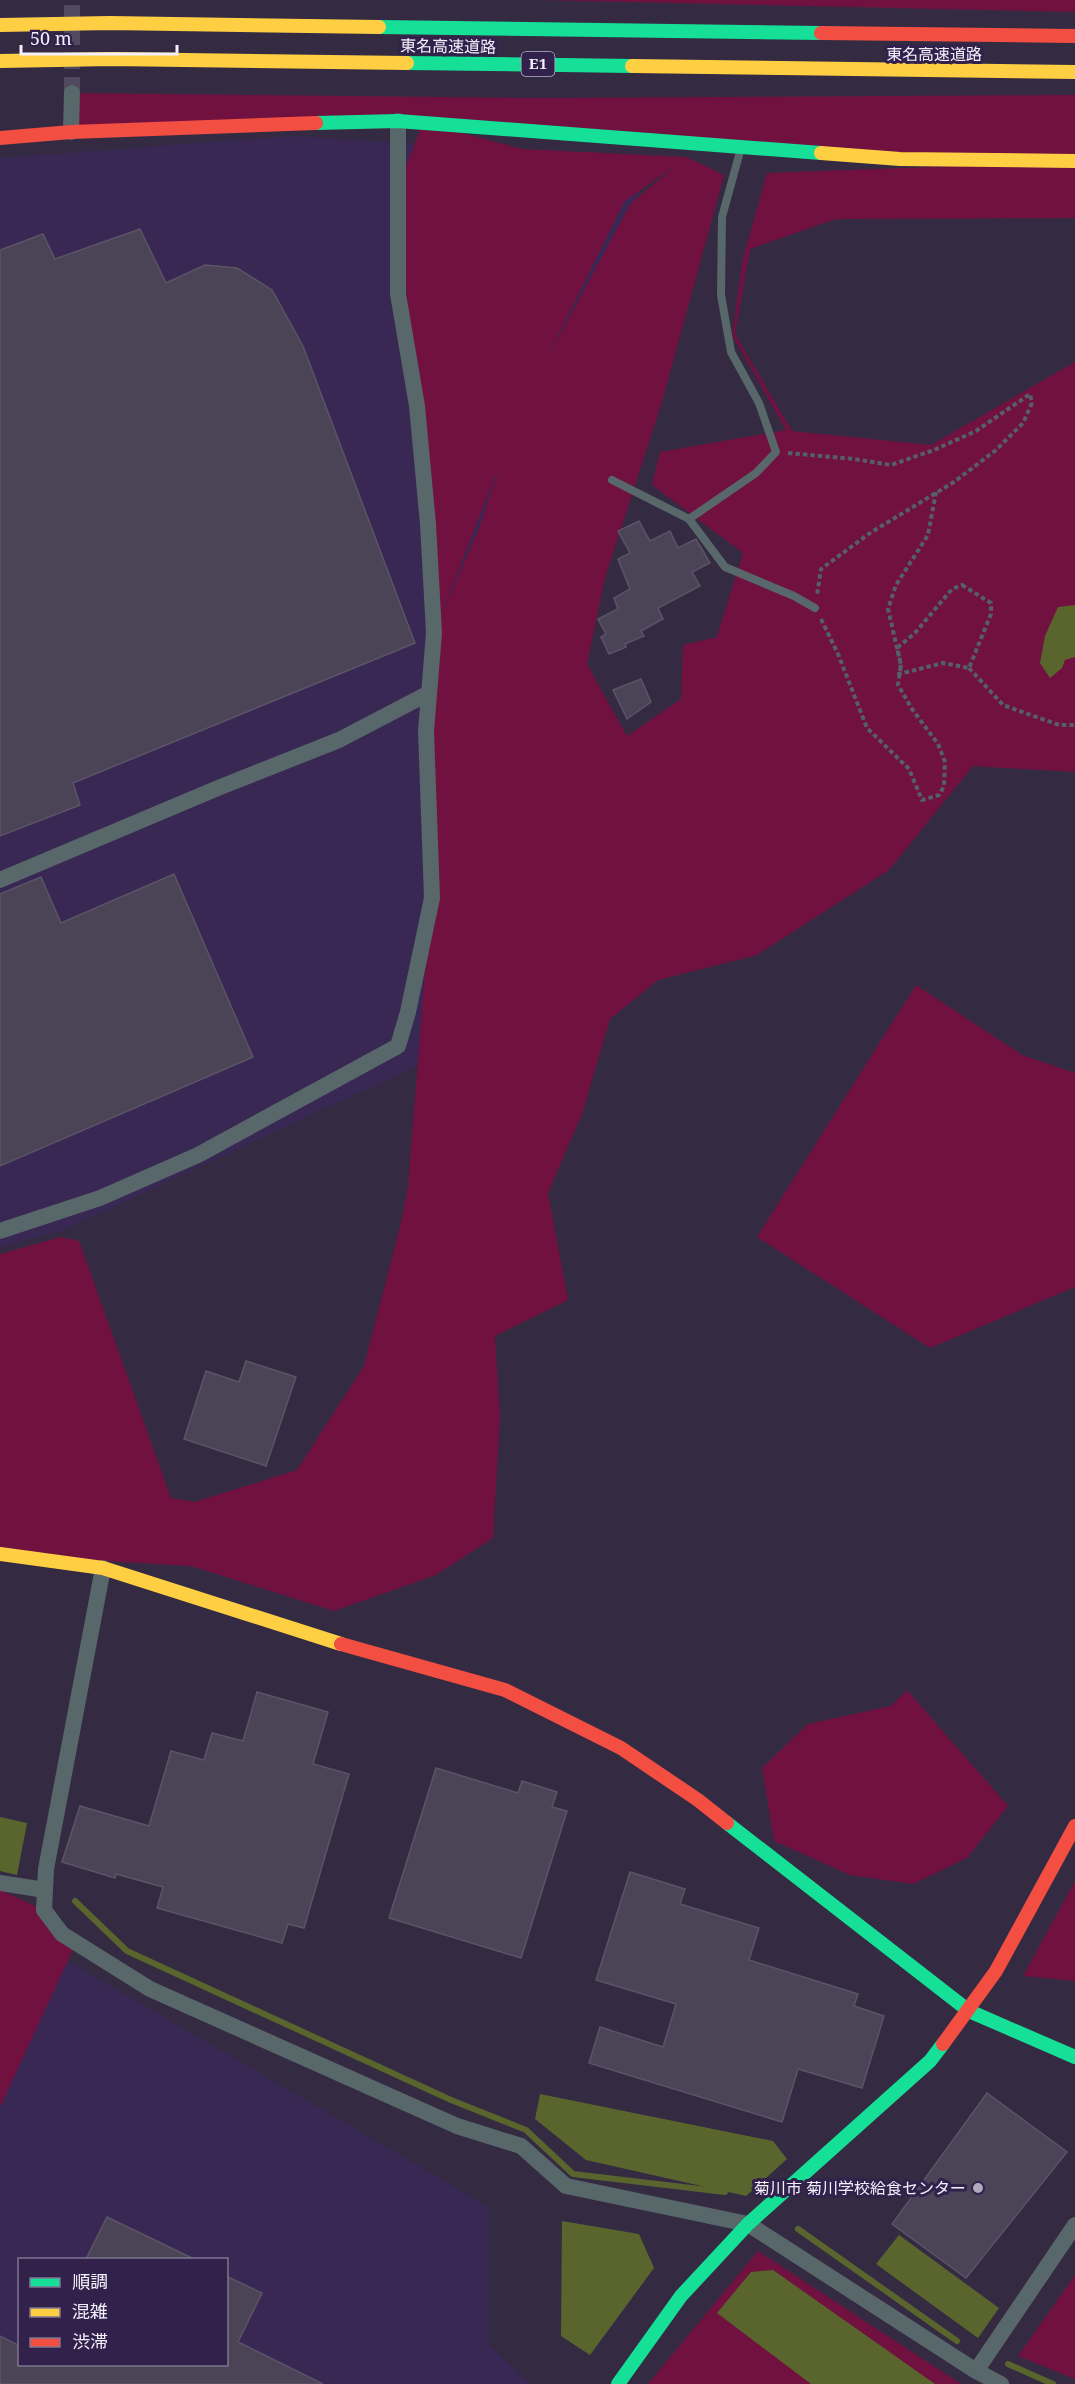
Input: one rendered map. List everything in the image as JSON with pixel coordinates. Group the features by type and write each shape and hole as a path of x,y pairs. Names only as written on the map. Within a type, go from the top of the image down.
{"main road":[{"name":"東名高速道路","path":"0,25 110,23 1075,36"},
{"name":"東名高速道路","path":"0,60 112,59 1075,72"},
{"path":"0,138 71,132 224,125 398,121 900,159 1075,161"},
{"path":"0,1554 103,1568 309,1635 505,1690 621,1748 698,1800 969,2011 1075,2057"},
{"path":"618,2384 681,2296 748,2224 930,2061 969,2011 996,1971 1075,1826"}],"street":[{"path":"71,132 72,93"},
{"path":"0,1231 100,1198 198,1155 398,1046 408,1012 432,897 426,731 434,633 428,524 417,406 398,294 398,121"},
{"path":"0,880 218,788 339,740 429,693"},
{"path":"103,1568 46,1869 44,1910 62,1934 150,1989 457,2126 521,2146 566,2186 748,2224 976,2371 1001,2384"},
{"path":"0,1883 45,1890"},
{"path":"976,2371 1075,2224"}],"lane":[{"path":"689,519 756,473 776,452 759,403 731,352 721,295 722,217 741,147"},
{"path":"612,480 689,519 725,567 794,596 815,608"}],"path":[{"path":"776,452 854,459 891,465 934,450 976,431 1029,394 1032,404 1023,423 996,450 954,482 936,492 870,533 821,569 815,608 838,654 867,728 909,769 922,800 939,795 944,786 945,762 938,744 912,709 898,685 900,665 888,609 896,585 928,536 936,492"},
{"path":"897,648 915,633 952,589 962,585 991,603 991,614 969,668"},
{"path":"899,674 943,663 969,668 1004,705 1059,724 1075,725"}],"shaded area":[{"path":"543,0 1075,0 1075,12"},
{"path":"72,93 531,98 1075,95 1075,218 836,219 750,249 735,334 792,431 931,445 1075,362 1075,772 973,766 889,870 757,955 658,980 610,1019 582,1114 548,1193 568,1300 495,1336 500,1417 493,1538 436,1575 334,1611 191,1566 0,1555 0,1254 61,1237 79,1241 171,1498 195,1502 297,1470 364,1366 408,1187 433,870 434,633 398,186 421,128 71,132","holes":["447,129 1068,162 767,173 743,258 732,335 786,430 660,452 652,485 743,553 717,637 683,645 681,699 627,736 587,664 605,578 662,402 724,175 686,157 522,149","676,165 631,203 547,358 624,202","500,465 480,526 444,608"]},
{"path":"292,136 655,159 464,588 462,1045 64,1230 0,1247 0,158"},
{"path":"1075,605 1075,657 1065,660 1062,668 1050,678 1040,663 1045,636 1058,607"},
{"path":"916,985 1022,1055 1075,1073 1075,1287 930,1348 757,1237"},
{"path":"907,1690 1008,1806 967,1858 913,1884 850,1875 774,1841 762,1768 808,1724 891,1706"},
{"path":"0,1817 27,1823 17,1875 0,1871"},
{"path":"1075,1881 1075,1981 1023,1976"},
{"path":"0,1890 44,1910 76,1943 0,2107"},
{"path":"20,1933 487,2206 488,2344 530,2384 0,2384 0,1935"},
{"path":"540,2094 773,2141 787,2159 746,2196 586,2160 535,2119"},
{"path":"562,2221 639,2234 654,2268 590,2355 561,2336"},
{"path":"899,2235 999,2308 978,2338 876,2264"},
{"path":"758,2251 961,2384 648,2384"},
{"path":"773,2270 935,2384 811,2384 717,2313 751,2272"},
{"path":"1075,2275 1075,2379 1018,2356"}],"building":[{"path":"140,229 166,283 205,265 237,268 272,290 303,346 415,643 73,783 80,805 0,836 0,250 43,234 55,259"},
{"path":"639,521 650,541 670,531 678,548 696,539 710,563 692,572 700,586 658,608 663,619 641,631 644,636 609,654 601,637 606,634 598,619 618,609 614,598 630,589 618,559 630,553 618,531"},
{"path":"641,679 651,702 627,719 613,690"},
{"path":"174,874 253,1057 0,1166 0,894 41,877 61,923"},
{"path":"246,1361 296,1377 266,1466 184,1439 206,1371 239,1382"},
{"path":"257,1692 328,1712 313,1764 349,1774 304,1928 288,1924 282,1943 157,1908 163,1887 116,1874 115,1878 62,1862 80,1806 149,1826 171,1751 204,1760 212,1733 243,1741"},
{"path":"436,1768 518,1793 522,1781 557,1792 552,1807 567,1811 521,1958 389,1918"},
{"path":"630,1872 685,1889 680,1904 759,1928 749,1960 858,1994 854,2006 884,2016 862,2088 798,2069 782,2122 589,2063 600,2027 663,2047 676,2004 596,1980"},
{"name":"菊川市 菊川学校給食センター","path":"987,2093 1067,2152 966,2278 892,2224"},
{"path":"107,2217 192,2258 86,2258"},
{"path":"228,2277 262,2293 238,2342 323,2384 0,2384 0,2336 18,2345 18,2366 228,2366"}],"waterway":[{"path":"75,1901 127,1951 451,2100 526,2130 573,2174 725,2192"},
{"path":"798,2229 957,2341"},
{"path":"1008,2364 1053,2384"}],"tunnel":[{"path":"72,0 72,93"}],"traffic: fast":[{"path":"379,27 821,33"},
{"path":"407,63 632,66"},
{"path":"316,123 398,121 821,153"},
{"path":"727,1823 969,2011 1075,2057"},
{"path":"618,2384 681,2296 748,2224 930,2061 943,2044"}],"traffic: slow":[{"path":"0,25 110,23 379,27"},
{"path":"0,61 112,59 407,63"},
{"path":"632,66 1075,72"},
{"path":"821,153 900,159 1075,161"},
{"path":"0,1554 103,1568 341,1644"}],"traffic: jam":[{"path":"821,33 1075,36"},
{"path":"0,138 71,132 316,123"},
{"path":"341,1644 505,1690 621,1748 698,1800 727,1823"},
{"path":"943,2044 996,1971 1075,1826"}],"place":[{"name":"菊川市 菊川学校給食センター","path":"978,2188"}]}
